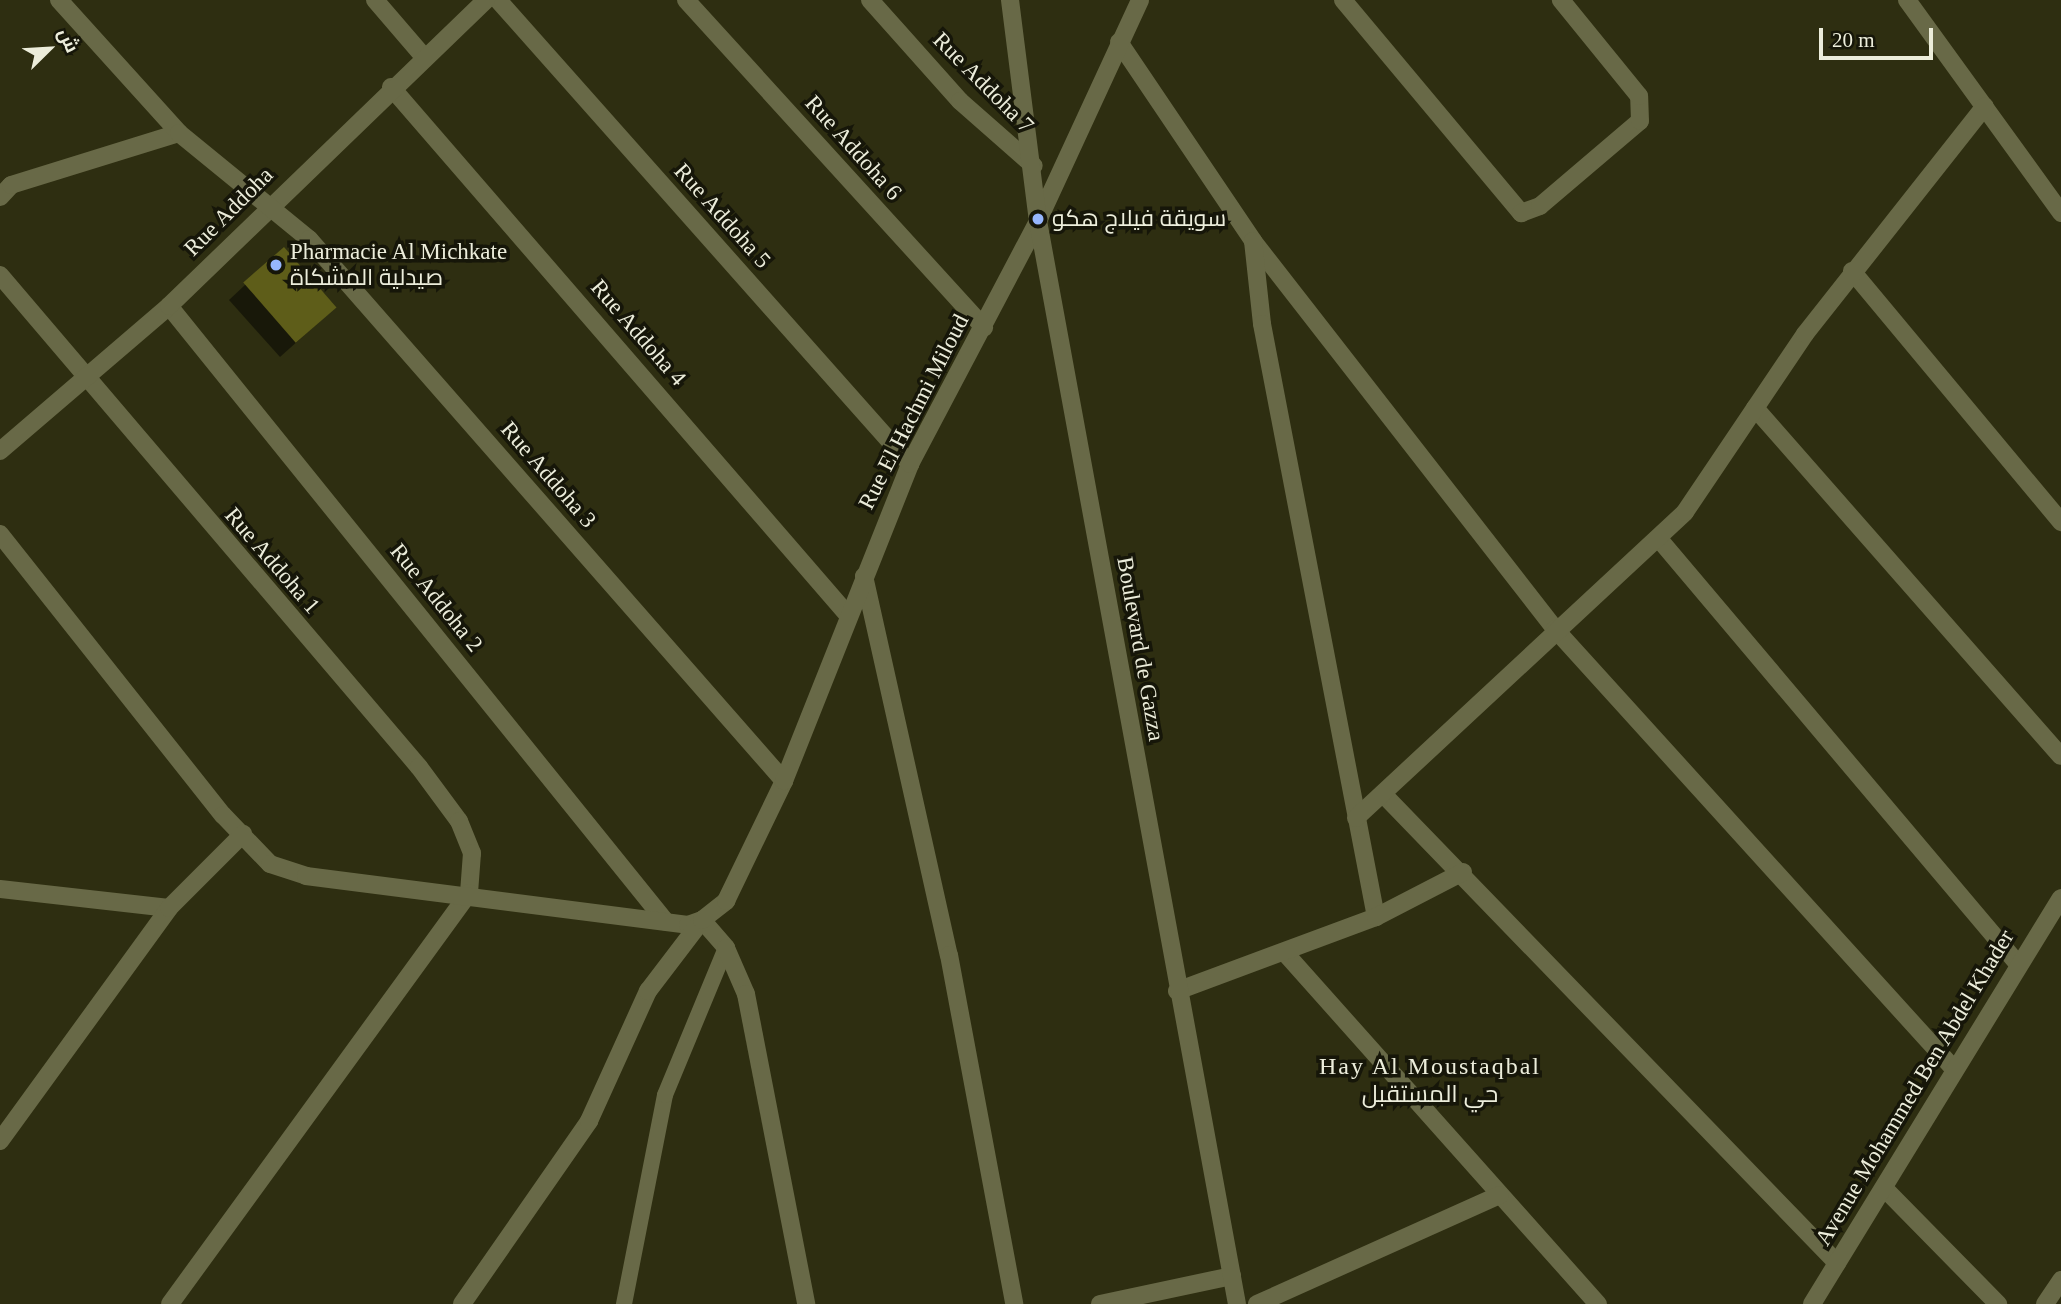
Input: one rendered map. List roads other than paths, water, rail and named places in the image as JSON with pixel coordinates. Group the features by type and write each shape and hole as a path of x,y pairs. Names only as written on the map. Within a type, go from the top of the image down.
{"street":[{"name":"Rue Addoha 3","path":"59,0 179,133 309,239 785,781"},
{"path":"375,0 424,57"},
{"name":"Rue Addoha","path":"0,451 88,380 169,306 391,87 486,0"},
{"name":"Rue Addoha 5","path":"498,0 910,464"},
{"name":"Rue Addoha 6","path":"685,0 984,328"},
{"name":"Rue Addoha 7","path":"870,0 960,101 1034,166"},
{"name":"Boulevard de Gazza","path":"1010,0 1034,166 1038,221 1177,991 1237,1304"},
{"name":"Rue El Hachmi Miloud","path":"462,1304 589,1121 648,991 702,920 726,901 785,781 847,614 910,464 1038,221 1140,0"},
{"path":"1343,0 1521,213 1540,206 1640,121 1639,96 1561,0"},
{"path":"1907,0 2061,214"},
{"path":"1119,43 1253,241 1555,629 1953,1068"},
{"name":"Rue Addoha 4","path":"391,87 847,614"},
{"path":"1356,818 1385,796 1555,629 1659,539 1685,512 1852,271 1985,106"},
{"path":"4,186 179,133"},
{"path":"1253,241 1262,324 1376,917"},
{"path":"1852,271 2061,522"},
{"name":"Rue Addoha 1","path":"0,275 451,810 472,853 469,893"},
{"name":"Rue Addoha 2","path":"169,306 666,922"},
{"path":"1755,408 2061,756"},
{"path":"0,534 270,864 306,876 469,893 666,922 702,920 726,948 763,1058 806,1304"},
{"path":"1659,539 2017,963"},
{"path":"864,576 949,955 1014,1304"},
{"path":"1385,796 1462,872 1837,1263"},
{"path":"0,1142 169,908 243,834"},
{"path":"1177,991 1286,954 1376,917 1462,872"},
{"path":"0,889 169,908"},
{"path":"170,1304 469,893"},
{"name":"Avenue Mohammed Ben Abdel Khader","path":"1811,1304 1884,1188 2017,963 2061,898"},
{"path":"1286,954 1500,1195 1589,1302"},
{"path":"1884,1188 1997,1304"},
{"path":"1257,1304 1500,1195"},
{"path":"1100,1304 1232,1276"},
{"path":"2045,1304 2061,1280"}],"lane":[{"path":"624,1304 665,1096 726,948"}],"place":[{"name":"سويقة فيلاج هكو","path":"1038,219"},
{"name":"Pharmacie Al Michkate صيدلية المشكاة","path":"276,265"}],"district":[{"name":"Hay Al Moustaqbal حي المستقبل","path":"1430,1081"}]}
